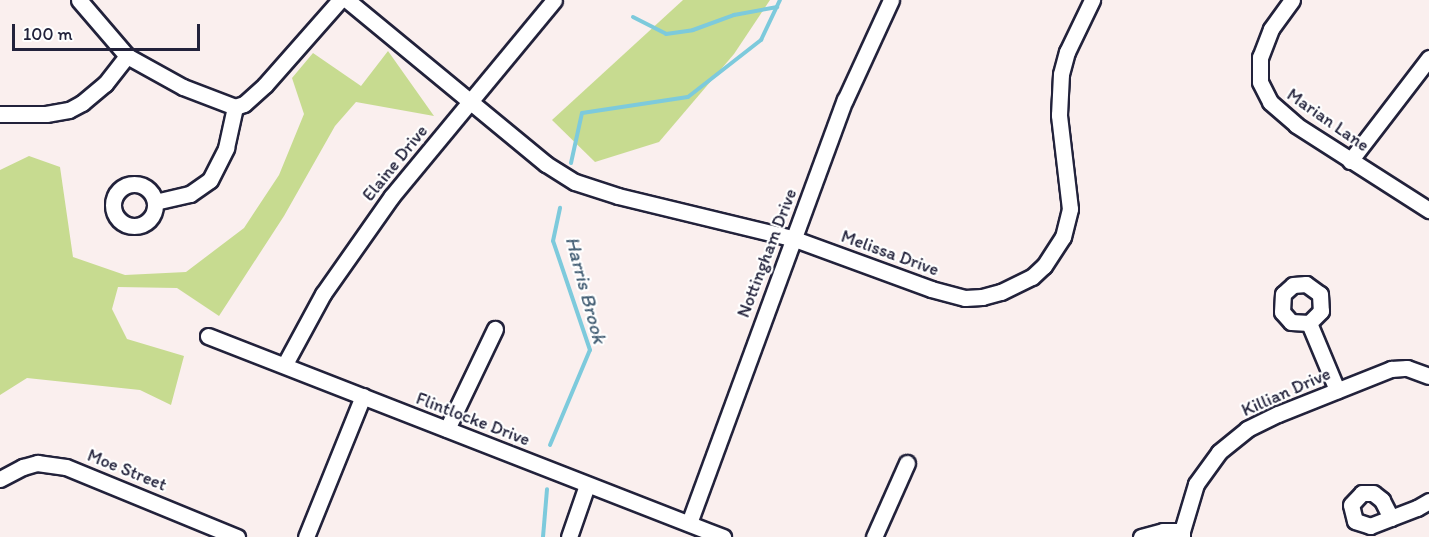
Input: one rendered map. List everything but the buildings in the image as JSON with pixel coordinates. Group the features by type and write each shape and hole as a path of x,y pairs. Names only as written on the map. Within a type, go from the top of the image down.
{"street":[{"path":"79,0 127,56 183,87 235,107 244,104 266,84 340,0"},
{"name":"Melissa Drive","path":"347,0 546,164 575,182 618,196 792,238 950,295 982,297 1001,292 1032,277 1054,252 1067,224 1070,193 1059,116 1061,74 1067,52 1092,0"},
{"name":"Elaine Drive","path":"285,364 312,313 365,232 554,0"},
{"name":"Nottingham Drive","path":"689,523 792,238 845,100 891,0"},
{"name":"Marian Lane","path":"1292,0 1263,43 1259,71 1264,93 1280,113 1296,126 1429,210"},
{"path":"0,114 45,114 69,110 105,84 127,56"},
{"path":"1350,161 1429,58"},
{"path":"155,202 190,194 210,180 226,148 235,107"},
{"path":"1309,323 1337,390"},
{"path":"447,429 495,329"},
{"name":"Flintlocke Drive","path":"208,336 285,364 723,537"},
{"name":"Killian Drive","path":"1182,534 1196,484 1206,468 1232,440 1262,421 1391,369 1407,368 1429,376"},
{"path":"306,537 363,396"},
{"name":"Moe Street","path":"0,479 23,467 37,463 66,467 237,537"},
{"path":"874,537 907,463"},
{"path":"569,537 587,485"},
{"path":"1391,518 1429,501"},
{"path":"1141,537 1163,531 1182,534"}],"green space":[{"path":"683,0 770,0 734,54 659,142 595,162 552,120"},
{"path":"388,51 434,116 356,102 335,126 284,216 219,316 177,288 118,287 112,309 127,339 184,356 171,405 140,390 27,378 0,395 0,170 29,156 60,167 73,257 125,275 186,272 244,228 279,175 304,114 292,78 313,53 361,86"}],"waterway":[{"name":"Harris Brook","path":"571,163 582,113 688,97 761,40 780,0"},
{"path":"633,17 666,34 693,30 734,15 777,7"},
{"name":"Harris Brook","path":"550,445 590,350 553,241 560,208"},
{"name":"Harris Brook","path":"543,537 547,489"}]}
